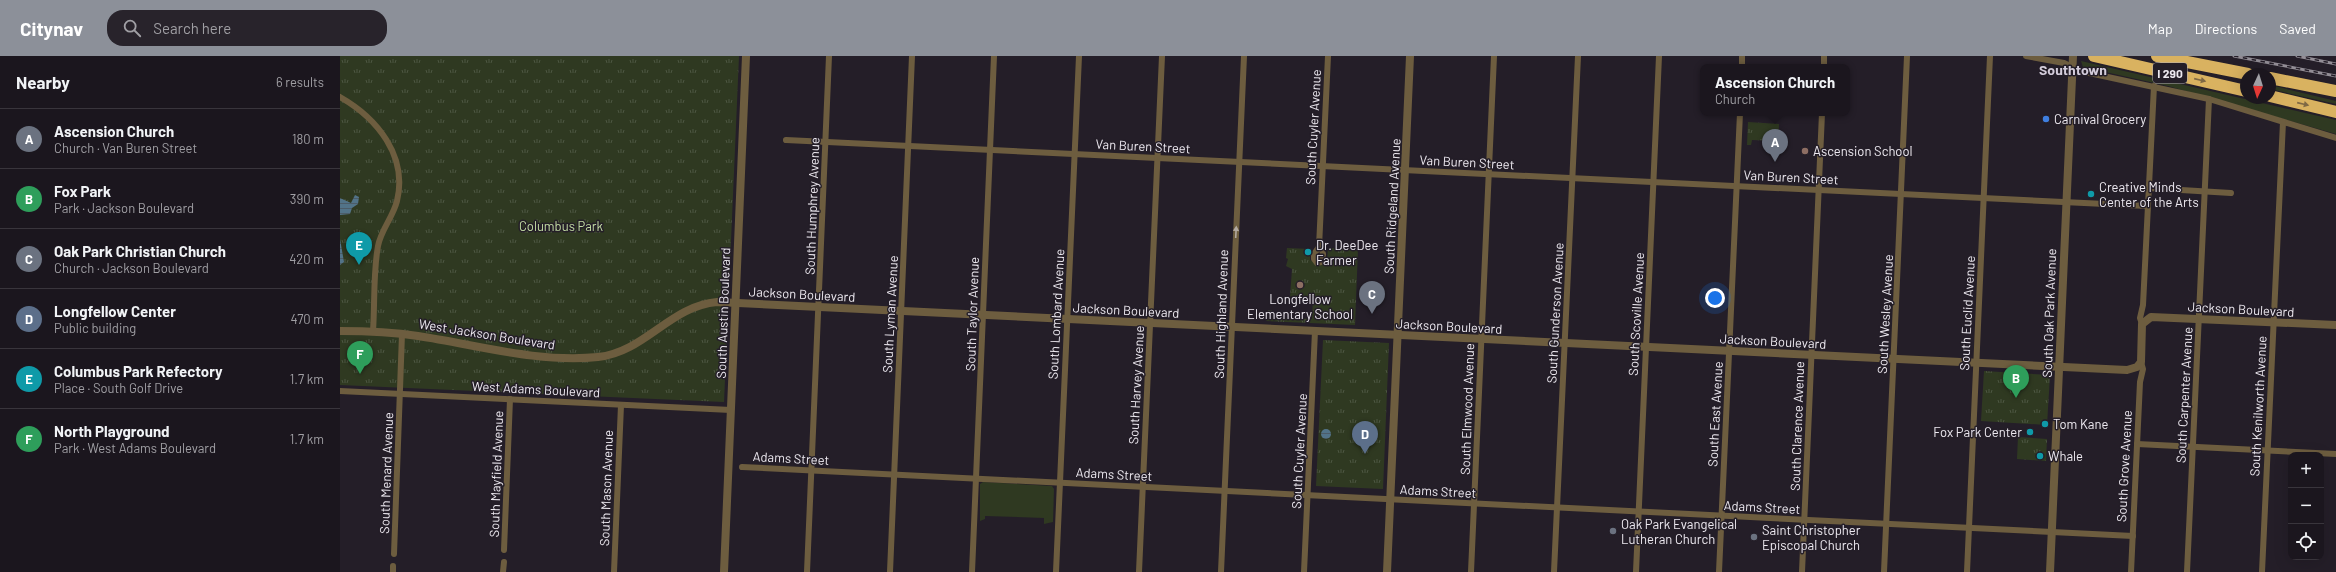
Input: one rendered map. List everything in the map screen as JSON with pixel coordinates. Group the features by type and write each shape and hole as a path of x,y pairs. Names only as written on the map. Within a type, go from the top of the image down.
{"highway":[{"name":"I 290","path":"2094,56 2240,90"},
{"name":"I 290","path":"2157,56 2240,72"},
{"path":"2276,79 2336,92"},
{"path":"2276,97 2336,112"}],"street":[{"name":"South Austin Boulevard","path":"724,572 746,56"},
{"name":"South Humphrey Avenue","path":"807,572 829,56"},
{"name":"South Lyman Avenue","path":"890,572 912,56"},
{"name":"South Taylor Avenue","path":"972,572 994,56"},
{"name":"South Lombard Avenue","path":"1056,572 1079,56"},
{"name":"South Harvey Avenue","path":"1139,572 1162,56"},
{"name":"South Highland Avenue","path":"1221,572 1244,56"},
{"name":"South Cuyler Avenue","path":"1319,247 1328,56"},
{"name":"South Ridgeland Avenue","path":"1387,572 1410,56"},
{"name":"South Elmwood Avenue","path":"1471,572 1494,56"},
{"name":"South Gunderson Avenue","path":"1554,572 1578,56"},
{"name":"South Scoville Avenue","path":"1636,572 1659,56"},
{"name":"South Wesley Avenue","path":"1884,572 1907,56"},
{"name":"South Euclid Avenue","path":"1967,572 1990,56"},
{"path":"2026,56 2064,63 2072,61 2080,71 2154,86 2209,100 2336,138"},
{"name":"South Oak Park Avenue","path":"2050,572 2072,61"},
{"name":"South Grove Avenue","path":"2131,572 2140,382 2143,369 2139,365 2143,322 2140,318 2143,305 2154,86"},
{"path":"340,97 362,112 381,131 389,142 398,176 397,201 378,246 374,331"},
{"name":"South Carpenter Avenue","path":"2187,572 2209,100"},
{"name":"South East Avenue","path":"1719,572 1740,116"},
{"name":"South Clarence Avenue","path":"1802,572 1822,116"},
{"name":"South Kenilworth Avenue","path":"2262,572 2283,122"},
{"name":"Van Buren Street","path":"786,140 2147,206"},
{"path":"2148,188 2232,192"},
{"name":"West Jackson Boulevard","path":"340,332 374,331 402,334 542,356 600,357 634,345 668,320 691,308 708,303 735,303"},
{"name":"Jackson Boulevard","path":"735,303 2059,367 2127,370 2139,365"},
{"name":"Jackson Boulevard","path":"2143,322 2151,317 2336,325"},
{"name":"South Cuyler Avenue","path":"1304,572 1315,331"},
{"name":"South Menard Avenue","path":"394,554 402,334"},
{"name":"West Adams Boulevard","path":"340,391 731,410"},
{"name":"South Mayfield Avenue","path":"504,550 510,399"},
{"name":"South Mason Avenue","path":"614,570 621,404"},
{"path":"2137,444 2336,454"},
{"name":"Adams Street","path":"742,467 2133,536"},
{"path":"503,572 504,562"},
{"path":"2131,572 2137,572"}],"green space":[{"name":"Columbus Park","path":"340,56 739,56 724,402 340,385"},
{"path":"2081,61 2240,98 2240,104 2267,104 2336,120 2336,134 2168,86 2083,67"},
{"path":"2276,86 2336,101 2336,104 2276,90"},
{"path":"1748,122 1779,124 1778,141 1752,140 1751,145 1747,145"},
{"path":"1287,248 1310,249 1310,260 1320,265 1327,260 1328,248 1358,249 1355,325 1266,321 1268,310 1273,311 1273,317 1312,319 1313,297 1290,297 1292,269 1286,266 1288,259 1286,258"},
{"path":"1323,340 1389,343 1383,489 1316,486"},
{"path":"1984,371 2050,375 2047,425 1981,421"},
{"path":"2018,437 2047,439 2046,461 2017,459"},
{"path":"983,482 1052,486 1054,489 1053,522 1044,524 1044,518 985,516 985,519 980,521 980,484"}],"water":[{"path":"355,195 359,197 358,204 352,208 350,214 340,215 340,198 351,203"},
{"path":"340,239 344,262 340,265"},
{"path":"1324,429 1328,429 1330,430 1330,438 1324,439 1321,436 1321,432"}],"railway":[{"path":"2234,56 2336,76"},
{"path":"2297,56 2336,64"}],"place":[{"name":"Carnival Grocery","path":"2046,119"},
{"name":"Ascension School","path":"1805,151"},
{"name":"Ascension Church","path":"1775,162"},
{"name":"Creative Minds Center of the Arts","path":"2091,194"},
{"name":"Dr. DeeDee Farmer","path":"1308,252"},
{"name":"Columbus Park Refectory","path":"359,265"},
{"name":"Longfellow Elementary School","path":"1300,285"},
{"name":"Oak Park Christian Church","path":"1372,314"},
{"name":"North Playground","path":"360,374"},
{"name":"Fox Park","path":"2016,398"},
{"name":"Tom Kane","path":"2045,424"},
{"name":"Fox Park Center","path":"2030,432"},
{"name":"Longfellow Center","path":"1365,454"},
{"name":"Whale","path":"2040,456"},
{"name":"Oak Park Evangelical Lutheran Church","path":"1613,531"},
{"name":"Saint Christopher Episcopal Church","path":"1754,537"}],"district":[{"name":"Southtown","path":"2073,69"}]}
